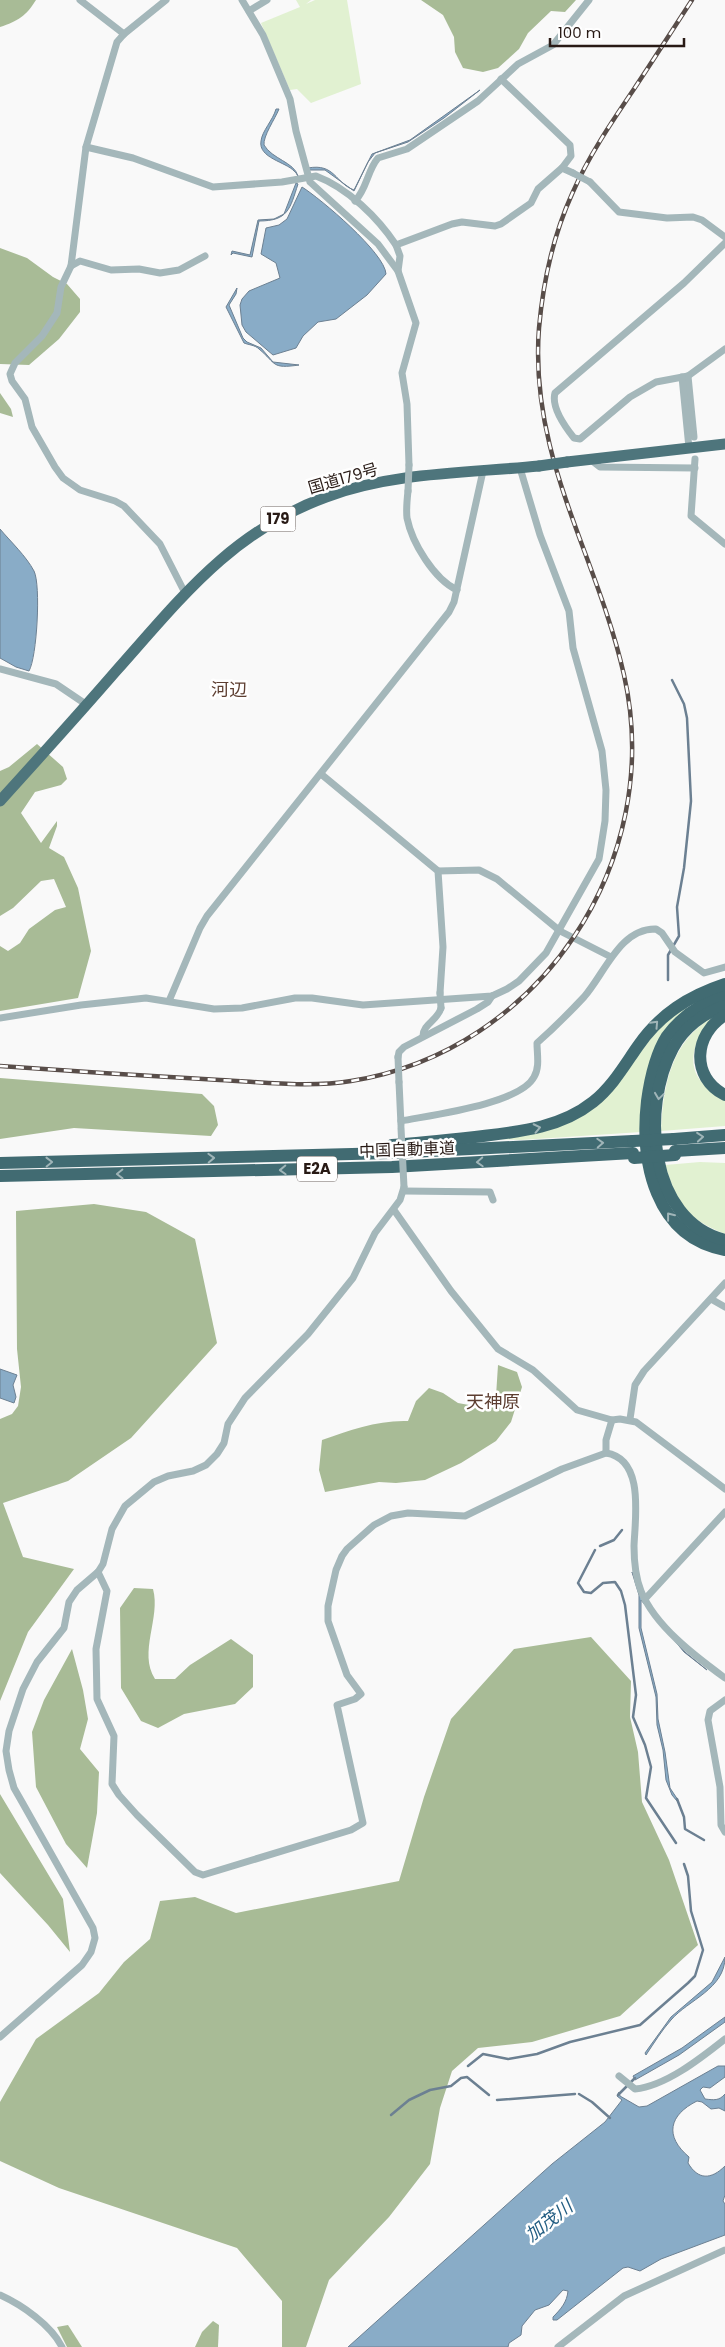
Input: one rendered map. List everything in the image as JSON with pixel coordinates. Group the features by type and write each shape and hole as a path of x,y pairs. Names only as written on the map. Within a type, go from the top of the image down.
{"highway":[{"name":"国道179号","path":"0,801 185,593 229,552 258,530 291,511 328,496 400,480 590,460 691,443 725,444"},
{"path":"297,1156 523,1131 562,1120 583,1109 602,1094 646,1034 665,1014 688,999 725,984"},
{"path":"725,995 689,1013 666,1038 657,1057 650,1082 646,1125 650,1174 660,1201 686,1232 708,1246 725,1250"},
{"path":"725,1006 698,1019 673,1047 663,1075 656,1130 661,1172 676,1207 684,1217 702,1232 725,1240"},
{"path":"725,1015 711,1026 705,1034 700,1053 701,1071 706,1079 725,1094"},
{"name":"中国自動車道","path":"675,1149 725,1135"},
{"name":"中国自動車道","path":"0,1176 156,1174 500,1161 633,1151 725,1148"},
{"path":"675,1149 725,1157"},
{"name":"中国自動車道","path":"0,1163 391,1153 633,1151"}],"street":[{"path":"80,0 124,34"},
{"path":"166,0 124,34 112,55 86,146 71,266 62,287 57,313 42,336 15,363 10,374 12,380 26,399 32,427 63,478 80,490 115,501 124,506 160,544 185,593"},
{"path":"242,0 273,57 290,99 310,182 378,244 398,271 416,323 402,373 407,404 408,520 419,546 438,578 457,590"},
{"path":"249,11 267,0"},
{"path":"355,201 363,190 369,172 378,158 407,149 416,144 478,101 523,61 553,45 589,0"},
{"path":"396,245 462,222 495,226 501,224 531,203 538,189 562,168 571,156 570,145 501,79"},
{"path":"86,146 133,158 214,187 282,182 308,176 322,178 355,201 375,218 396,245 400,256 398,271"},
{"path":"562,168 590,182 619,212 667,218 693,217 702,220 725,237"},
{"path":"725,243 684,283 556,393 554,397 566,428 574,438 580,439 630,397 644,388 656,382 685,376 725,349"},
{"path":"71,266 80,261 110,270 138,269 160,273 179,270 205,256"},
{"path":"685,376 691,443"},
{"path":"685,376 691,443"},
{"path":"695,459 691,516 725,544"},
{"path":"590,460 600,467 695,468"},
{"path":"0,1018 146,998 214,1009 242,1008 295,998 364,1005 492,996 507,990 534,968 560,931 599,858 605,821 604,767 573,648 568,611 540,535 520,468"},
{"path":"169,1001 207,916 449,612 457,590 483,471"},
{"path":"0,669 56,684 86,705"},
{"path":"321,774 438,871 479,870 497,879 560,931 611,957"},
{"path":"423,1036 424,1028 435,1019 441,1008 442,947 438,871"},
{"path":"401,1124 492,1102 511,1096 528,1086 538,1067 537,1043 560,1023 586,995 611,957 637,931 646,928 656,929 662,933 675,952 704,973 725,967"},
{"path":"0,2037 82,1965 92,1952 95,1938 88,1914 14,1788 6,1751 9,1731 16,1708 37,1662 64,1628 69,1602 77,1590 98,1572 106,1555 112,1529 125,1506 154,1482 168,1476 193,1471 206,1464 217,1454 224,1443 228,1424 233,1414 260,1382 308,1334 334,1303 353,1278 376,1233 394,1210 404,1189 398,1052 423,1036 477,1009 488,1002 492,996"},
{"path":"404,1189 490,1192 493,1200"},
{"path":"394,1210 451,1291 498,1349 533,1370 577,1410 612,1420 630,1419 725,1489"},
{"path":"630,1419 635,1385 644,1372 725,1283"},
{"path":"711,1299 725,1307"},
{"path":"606,1454 606,1440 612,1420"},
{"path":"98,1572 107,1591 96,1649 97,1700 114,1736 112,1784 118,1795 137,1815 195,1872 203,1875 351,1830 363,1823 337,1705 356,1699 361,1694 347,1675 329,1627 327,1614 336,1570 342,1556 374,1525 391,1516 408,1513 465,1516 562,1469 606,1454 620,1458 631,1473 635,1500 635,1570 645,1599 652,1611 682,1644 725,1678"},
{"path":"645,1599 725,1512"},
{"path":"725,1700 710,1711 708,1720 720,1787 721,1824 725,1832"},
{"path":"619,2076 635,2089 646,2088 695,2061 725,2039"},
{"path":"558,2347 624,2296 725,2250"},
{"path":"0,2295 20,2306 47,2328 58,2339 62,2347"}],"green space":[{"path":"0,0 36,0 21,17 0,27"},
{"path":"296,0 311,0 306,4 315,0 347,0 361,84 311,103 297,89 290,90 261,23 300,7"},
{"path":"421,0 576,0 565,12 551,11 528,33 519,49 498,68 483,72 463,68 455,52 454,37 443,15"},
{"path":"0,248 27,258 53,277 67,284 80,299 80,312 59,339 29,365 0,364"},
{"path":"0,393 11,409 13,417 0,413"},
{"path":"37,744 63,767 67,779 61,785 35,792 21,813 41,843 57,821 49,848 64,857 78,888 91,951 78,998 0,1011 0,946 8,951 20,943 29,929 55,910 66,907 54,879 41,881 13,908 0,916 0,771 9,767"},
{"path":"682,1006 689,1009 641,1132 521,1140 492,1139 567,1123 655,1031"},
{"path":"713,1017 698,1039 695,1047 694,1064 702,1083 725,1099 725,1126 661,1131 664,1098 672,1066 687,1039"},
{"path":"0,1078 202,1094 214,1106 218,1125 211,1136 74,1128 0,1139"},
{"path":"700,1162 725,1163 725,1234 701,1222 685,1208 674,1190 665,1165"},
{"path":"94,1204 146,1212 195,1239 217,1343 131,1438 68,1481 3,1503 23,1557 74,1569 28,1632 0,1701 0,1419 12,1414 18,1406 21,1387 17,1349 16,1211"},
{"path":"498,1365 517,1372 522,1387 511,1422 496,1441 461,1463 425,1480 396,1483 379,1482 325,1492 319,1470 322,1440 375,1424 408,1421 416,1401 429,1388 443,1393 458,1403 480,1407 496,1396"},
{"path":"134,1588 153,1589 155,1600 149,1658 150,1669 155,1679 175,1679 190,1665 231,1639 253,1655 253,1687 235,1704 184,1714 158,1728 141,1721 121,1688 120,1608"},
{"path":"591,1637 631,1681 630,1717 638,1752 642,1802 669,1860 698,1945 620,2016 532,2042 478,2048 452,2071 440,2108 430,2164 389,2217 329,2280 306,2347 282,2347 282,2301 237,2248 59,2188 0,2161 0,2102 36,2039 99,1993 124,1962 150,1939 160,1901 195,1897 236,1913 399,1881 424,1797 451,1719 514,1649"},
{"path":"72,1649 83,1690 88,1719 80,1749 99,1772 97,1813 87,1868 66,1844 36,1787 32,1732 44,1700"},
{"path":"0,1794 63,1899 70,1952 0,1873"},
{"path":"213,2321 219,2325 218,2347 195,2347 202,2332"},
{"path":"68,2325 82,2347 67,2347 57,2327"}],"water":[{"path":"480,90 444,118 408,142 375,153 368,162 372,154 410,140"},
{"path":"276,109 279,109 267,132 264,145 272,154 292,167 298,176 290,168 268,156 261,147 265,129"},
{"path":"308,168 324,168 342,182 325,170 310,170"},
{"path":"296,183 298,184 295,193 284,214"},
{"path":"302,187 337,214 364,240 383,265 386,274 367,295 336,319 318,322 303,336 296,348 273,355 246,332 242,325 240,305 242,299 249,291 280,278 276,263 261,254 266,228 279,225 287,219"},
{"path":"284,214 276,219 259,221 252,257 233,253 231,255 232,251 250,255 258,220 274,219"},
{"path":"237,288 236,294 229,305 243,338 247,342 261,348 273,362 299,365 279,366 272,362 254,346 244,343 226,307"},
{"path":"0,529 27,560 34,571 36,579 38,605 36,637 29,671 16,667 0,658"},
{"path":"0,1369 17,1375 13,1385 16,1397 14,1403 0,1398"},
{"path":"632,1572 643,1600 685,1652 707,1670 684,1652 641,1600 641,1628 657,1694 658,1719 670,1788 677,1801 672,1795 666,1780 663,1750 657,1725 656,1697 639,1628 639,1595"},
{"path":"725,1957 719,1978 671,2020 646,2055 645,2053 671,2017 712,1982"},
{"path":"725,2017 725,2022 679,2055 635,2080 633,2076 682,2048"},
{"name":"加茂川","path":"718,2066 725,2066 725,2077 710,2088 703,2087 700,2090 705,2099 716,2100 725,2094 725,2111 719,2108 711,2109 702,2102 697,2101 680,2113 673,2126 673,2134 681,2149 689,2157 688,2163 696,2173 710,2176 725,2166 725,2195 723,2201 725,2204 725,2235 661,2259 640,2271 628,2267 623,2268 557,2320 553,2320 553,2317 566,2299 568,2291 563,2290 549,2305 535,2310 522,2326 521,2335 509,2343 508,2347 348,2347 552,2164 605,2122 622,2100 617,2096 619,2092 620,2096 639,2107 647,2106"}],"waterway":[{"path":"668,980 668,955 679,936 677,907 684,868 691,801 687,718 684,704 672,680"},
{"path":"600,1546 614,1540 622,1530"},
{"path":"595,1550 578,1583 584,1592 591,1593 603,1583 615,1582 621,1591 625,1605 636,1695 633,1717 645,1745 651,1767 646,1798 676,1843"},
{"path":"677,1799 684,1817 685,1829 704,1840"},
{"path":"468,2066 483,2054 508,2059 537,2054 570,2042 640,2025 688,1983 695,1976 703,1950 691,1911 688,1876 684,1864"},
{"path":"391,2115 409,2100 430,2090 451,2086 461,2078 467,2077 489,2095"},
{"path":"618,2095 635,2078"},
{"path":"497,2100 575,2094"},
{"path":"579,2094 592,2102 610,2118"}],"railway":[{"path":"0,1066 286,1084 351,1081 419,1063 479,1031 532,988 574,936 606,877 626,813 632,745 624,675 598,588 554,463 544,420 539,375 541,311 554,243 578,180 608,127 692,0"}],"district":[{"name":"河辺","path":"229,690"},
{"name":"天神原","path":"493,1402"}]}
